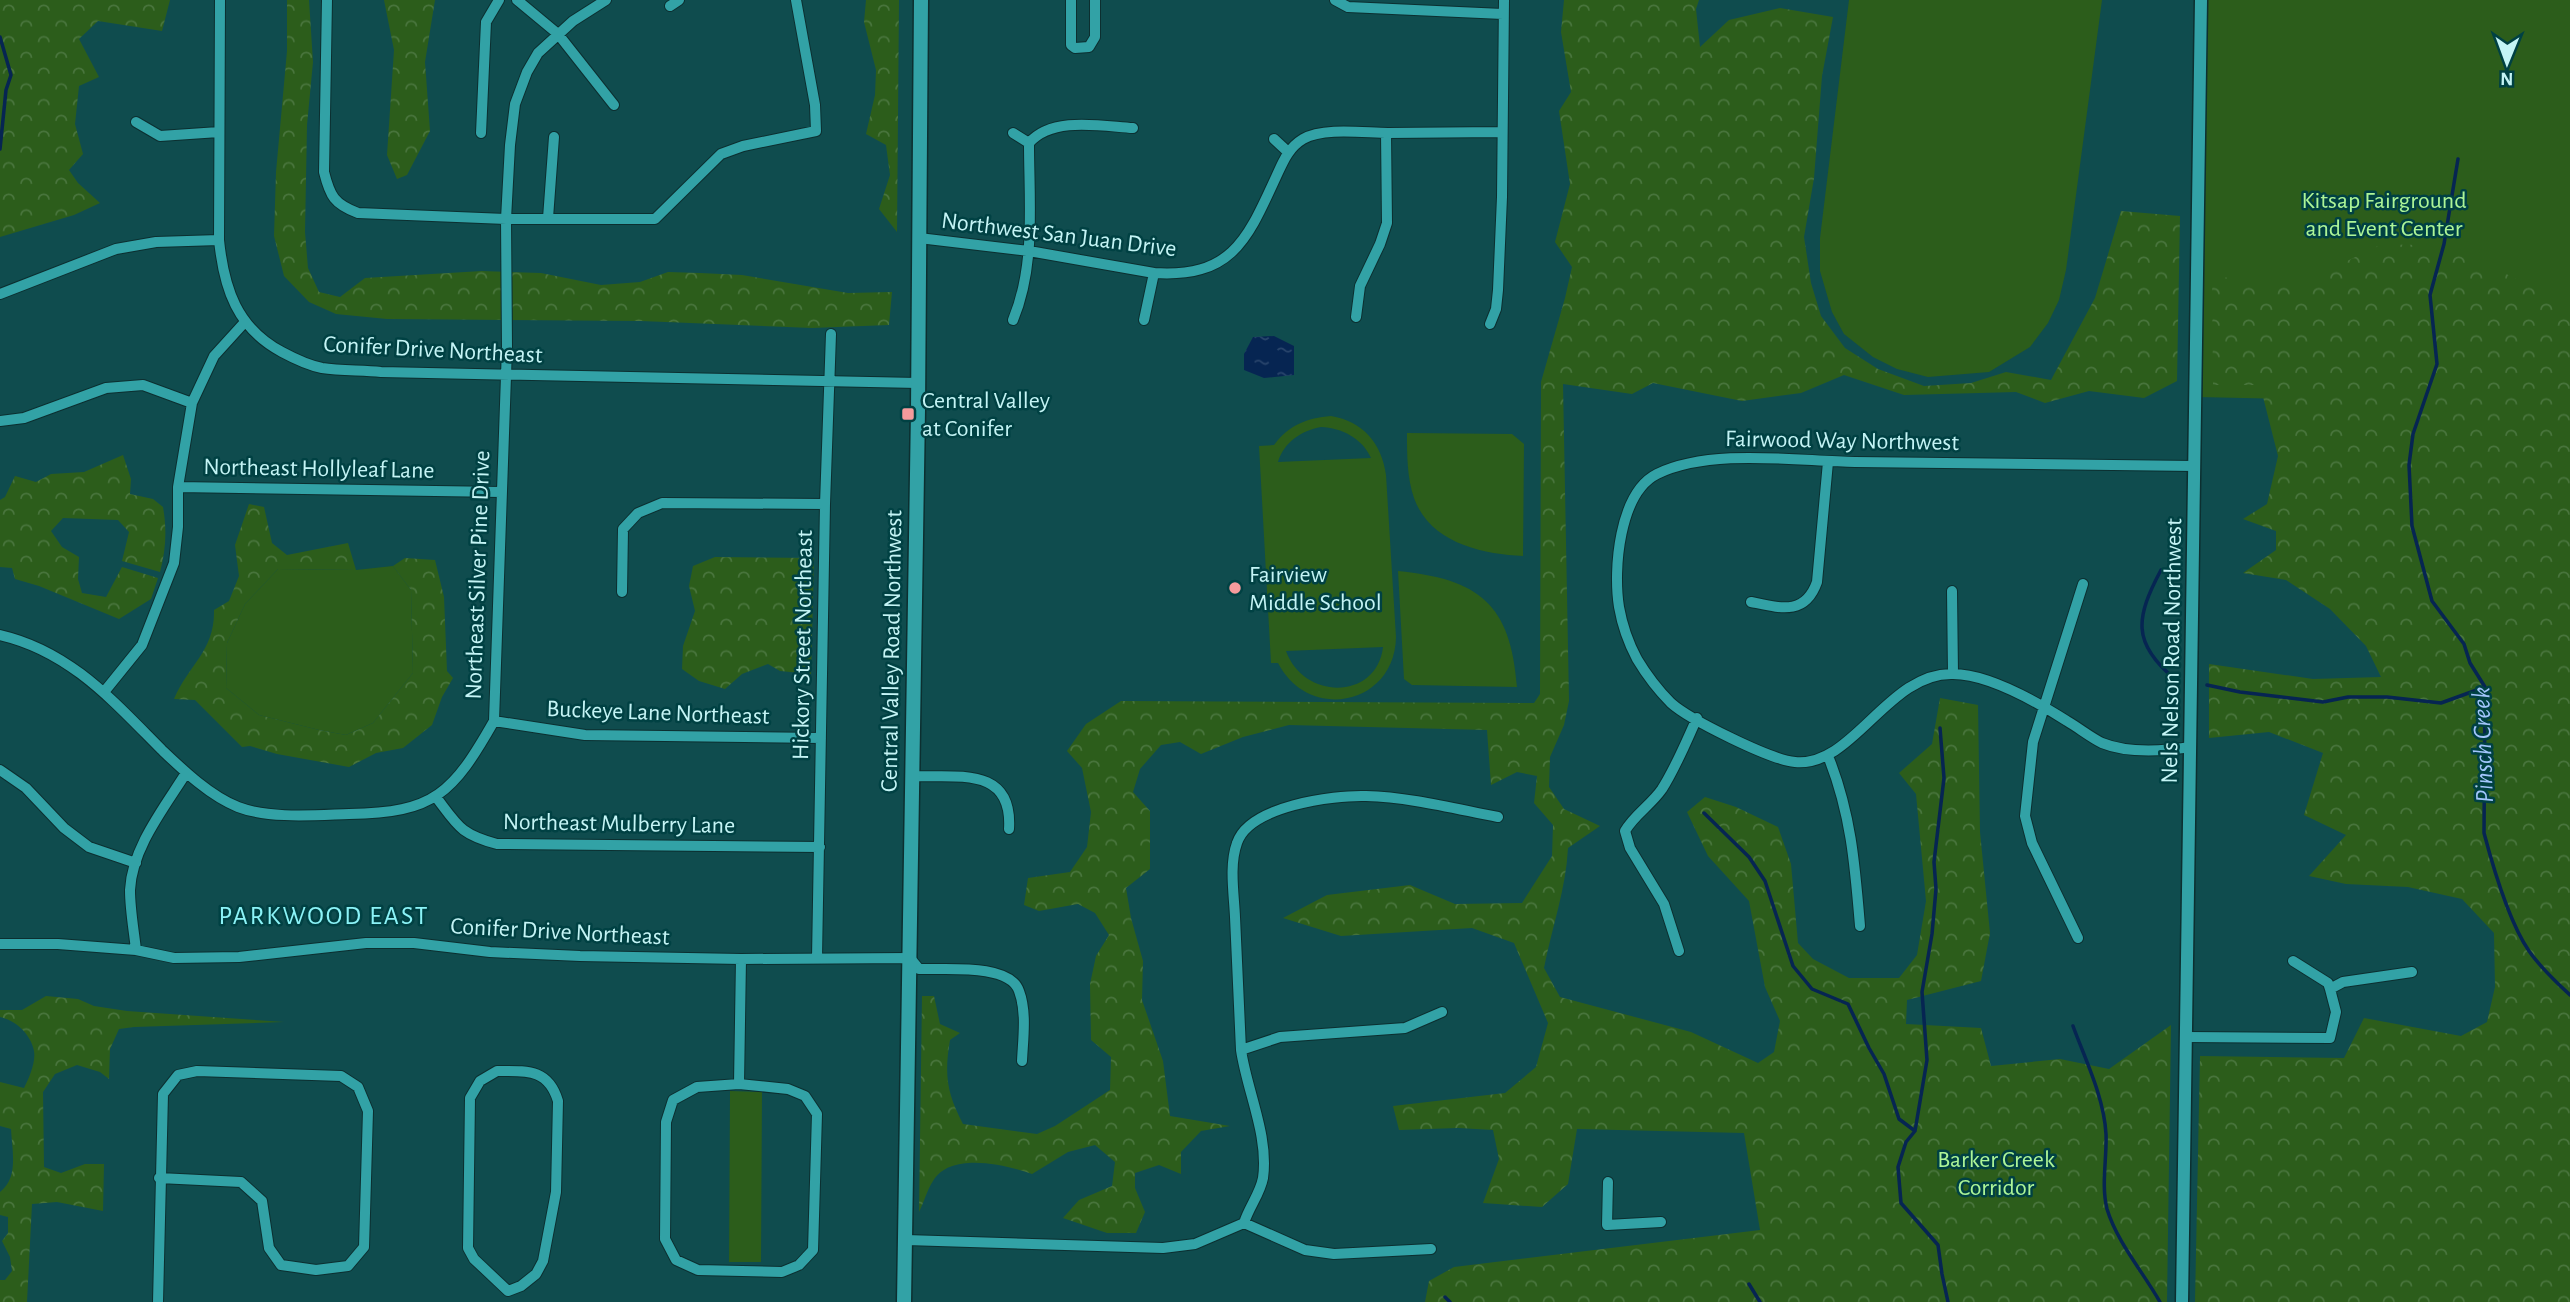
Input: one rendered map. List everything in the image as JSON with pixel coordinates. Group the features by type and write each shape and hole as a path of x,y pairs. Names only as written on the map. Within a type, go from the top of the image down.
{"main road":[{"name":"Central Valley Road Northwest","path":"904,1302 921,0"}],"street":[{"name":"Conifer Drive Northeast","path":"220,0 221,264 244,323 270,346 301,362 322,368 381,372 918,383"},
{"path":"327,0 324,172 330,195 344,208 358,213 506,219 655,219 721,154 743,146 816,131 815,105 796,0"},
{"path":"481,133 486,22 499,0"},
{"path":"517,0 558,34 614,105"},
{"name":"Northeast Silver Pine Drive","path":"0,635 25,641 58,656 104,692 186,773 238,807 284,815 378,814 436,797 455,782 494,721 507,347 506,219 515,104 527,72 538,53 572,21 606,0"},
{"path":"1071,0 1071,44 1082,48 1089,47 1095,37 1095,0"},
{"path":"1335,0 1348,7 1503,14"},
{"path":"1490,324 1496,309 1498,290 1504,0"},
{"name":"Nels Nelson Road Northwest","path":"2182,1302 2201,0"},
{"path":"136,122 160,136 219,132"},
{"path":"1013,320 1022,301 1029,251 1029,144 1037,134 1051,128 1133,128"},
{"path":"1274,139 1288,152 1304,138 1320,134 1501,132"},
{"path":"1013,133 1029,144"},
{"path":"1356,317 1360,286 1387,223 1386,133"},
{"path":"548,218 554,138"},
{"name":"Northwest San Juan Drive","path":"919,238 1029,251 1173,274 1206,268 1216,265 1233,253 1261,209 1288,152"},
{"path":"0,294 116,249 156,242 219,240"},
{"path":"1144,320 1154,272"},
{"path":"104,692 142,645 174,563 178,527 178,486 192,403 214,356 244,323"},
{"name":"Hickory Street Northeast","path":"817,958 825,504 831,334"},
{"path":"0,422 24,418 106,387 143,385 192,403"},
{"name":"Fairwood Way Northwest","path":"1828,757 1807,762 1780,759 1738,741 1672,703 1643,669 1625,629 1619,605 1618,557 1625,518 1643,484 1657,474 1724,457 1828,462 2194,466"},
{"path":"1751,603 1786,608 1801,605 1812,596 1816,582 1828,462"},
{"name":"Northeast Hollyleaf Lane","path":"178,486 501,492"},
{"path":"622,592 623,529 638,513 663,503 825,504"},
{"path":"2078,938 2032,843 2025,816 2031,755 2083,584"},
{"path":"1952,591 1953,674"},
{"path":"1860,926 1849,818 1828,757 1910,686 1953,674 2006,688 2046,707 2103,743 2146,750 2191,747"},
{"path":"1679,951 1664,904 1630,848 1625,831 1661,790 1697,718"},
{"name":"Buckeye Lane Northeast","path":"494,721 585,735 821,738"},
{"path":"0,770 26,788 64,828 89,847 136,863"},
{"path":"136,950 130,889 136,863 143,843 186,773"},
{"path":"912,776 965,777 991,782 1005,797 1010,819 1009,829"},
{"path":"1244,1223 1258,1194 1264,1166 1241,1050 1234,864 1237,841 1250,824 1279,810 1332,798 1367,796 1497,817"},
{"name":"Northeast Mulberry Lane","path":"436,797 456,824 471,837 496,844 820,847"},
{"name":"Conifer Drive Northeast","path":"0,944 58,944 136,950 174,958 239,957 366,943 414,943 490,952 741,959 910,958"},
{"path":"910,958 919,969 994,972 1015,982 1020,992 1023,1014 1022,1061"},
{"path":"739,1084 741,959"},
{"path":"2186,1037 2330,1038 2336,1012 2329,986 2292,961"},
{"path":"2329,986 2412,972"},
{"path":"1241,1050 1280,1037 1405,1028 1442,1012"},
{"path":"498,1070 528,1071 547,1080 558,1101 556,1192 543,1261 536,1274 508,1296 474,1259 468,1248 470,1098 480,1081 498,1070"},
{"path":"158,1302 159,1178 163,1094 178,1075 197,1071 341,1076 358,1087 368,1111 364,1247 348,1266 316,1270 281,1265 269,1248 262,1202 241,1182 159,1178"},
{"path":"739,1084 788,1089 805,1096 817,1114 813,1250 799,1265 782,1272 698,1270 676,1260 665,1239 666,1122 673,1100 697,1087 739,1084"},
{"path":"1608,1182 1607,1225 1661,1222"},
{"path":"906,1240 1163,1248 1195,1244 1244,1223 1304,1250 1334,1254 1431,1250"}],"green space":[{"path":"0,0 170,0 162,31 98,21 79,39 99,77 79,86 75,124 83,154 69,170 78,183 100,203 74,215 0,237"},
{"path":"287,0 309,0 313,62 307,125 305,232 308,268 319,292 340,297 365,278 482,271 541,273 601,285 640,282 668,272 742,275 848,293 892,292 889,325 812,328 641,321 387,319 336,314 309,302 284,276 274,236 276,172 287,51"},
{"path":"384,0 435,0 425,62 430,131 407,175 397,179 387,155 394,50"},
{"path":"866,0 899,0 897,232 879,209 890,175 886,145 866,134 875,95 876,70 864,22"},
{"name":"Barker Creek Corridor","path":"1564,0 1699,0 1696,9 1700,47 1729,20 1780,8 1833,17 1822,76 1814,178 1804,237 1811,283 1821,316 1845,348 1878,369 1924,386 1971,383 2006,372 2051,380 2095,298 2121,211 2180,216 2177,381 2144,398 2089,391 2045,403 2016,392 1904,395 1844,375 1801,393 1742,401 1653,383 1632,394 1563,384 1569,701 1564,725 1550,757 1549,787 1564,809 1600,826 1568,848 1562,893 1544,968 1560,997 1691,1032 1758,1063 1774,1052 1780,1021 1765,987 1749,901 1708,856 1687,812 1705,797 1736,807 1778,827 1791,864 1798,943 1813,959 1849,978 1899,978 1917,955 1926,901 1916,794 1899,773 1932,744 1940,698 1978,705 1980,832 1990,933 1981,981 1907,1000 1906,1024 1981,1028 1991,1066 2060,1059 2109,1069 2171,1025 2167,1302 1425,1302 1429,1281 1454,1267 1760,1230 1744,1133 1577,1129 1568,1184 1542,1207 1483,1203 1499,1159 1493,1130 1399,1130 1393,1106 1505,1093 1536,1067 1548,1023 1514,943 1472,928 1341,936 1283,918 1327,895 1410,885 1455,904 1522,903 1552,856 1553,825 1534,803 1537,776 1517,772 1491,785 1487,730 1289,725 1243,737 1201,754 1180,742 1161,745 1140,769 1133,792 1150,811 1150,869 1126,888 1143,961 1142,1000 1163,1061 1170,1116 1230,1126 1201,1131 1181,1152 1181,1174 1159,1165 1135,1173 1135,1188 1145,1212 1136,1233 1107,1233 1063,1218 1079,1200 1112,1186 1115,1162 1095,1145 1068,1152 1032,1174 994,1164 965,1163 952,1166 941,1172 933,1181 919,1212 922,996 934,996 940,1024 960,1033 950,1040 947,1074 953,1103 963,1124 1037,1134 1055,1126 1110,1090 1111,1057 1091,1040 1090,984 1096,956 1109,935 1095,913 1078,904 1039,911 1024,905 1028,878 1070,872 1087,847 1091,812 1082,768 1067,751 1086,724 1121,701 1534,703 1540,694 1541,382 1572,267 1555,242 1570,184 1559,111 1571,92 1561,32"},
{"path":"1849,0 2102,0 2066,270 2059,300 2048,323 2030,347 1989,372 1928,377 1897,369 1873,357 1844,334 1832,312 1820,271 1820,238"},
{"name":"Kitsap Fairground and Event Center","path":"2201,0 2570,0 2570,405 2197,397"},
{"path":"2382,244 2426,246 2464,256 2518,280 2570,309 2570,1302 2195,1302 2200,1056 2344,1058 2364,1018 2461,1036 2487,1022 2495,987 2494,933 2462,899 2408,887 2346,884 2309,876 2346,835 2304,815 2323,753 2269,732 2209,738 2209,664 2313,679 2381,677 2366,646 2330,609 2286,580 2243,573 2276,550 2276,531 2243,519 2267,504 2278,456 2260,385 2213,385 2212,275 2301,288"},
{"path":"1331,416 1353,423 1369,436 1380,453 1386,475 1396,637 1392,660 1382,678 1366,691 1348,698 1329,699 1309,694 1292,682 1278,663 1271,663 1259,446 1274,445 1292,428","holes":["1321,427 1350,435 1362,445 1371,458 1278,462 1284,449 1294,438","1383,647 1378,664 1368,677 1354,685 1339,688 1323,686 1308,679 1295,667 1286,651"]},
{"path":"1407,433 1512,434 1524,444 1523,556 1475,549 1445,536 1432,526 1414,498 1408,466"},
{"path":"123,455 131,479 130,494 153,499 163,507 165,540 160,572 122,561 129,532 118,520 63,518 51,531 62,547 79,557 78,579 82,593 106,597 122,567 158,578 151,599 119,619 15,579 12,568 0,567 0,500 5,497 15,476 36,482 51,474 84,472"},
{"path":"249,504 264,507 272,543 287,555 348,543 356,570 278,569 245,604 227,643 226,688 259,715 346,735 373,723 413,673 411,590 393,566 405,558 435,560 444,597 447,671 453,678 442,697 432,725 403,748 376,753 349,767 277,754 250,746 242,747 195,700 174,699 206,647 214,610 229,601 239,576 235,545"},
{"path":"715,557 814,558 811,674 780,671 768,664 742,674 725,689 699,681 682,669 683,646 695,611 689,586 693,566"},
{"path":"393,566 411,590 413,673 373,723 346,735 319,730 259,715 226,688 227,643 245,604 278,569 356,570"},
{"path":"1398,571 1450,581 1470,589 1486,601 1498,616 1507,635 1517,687 1412,685 1404,679"},
{"path":"46,996 78,999 94,1006 127,1011 284,1022 119,1029 110,1049 109,1079 100,1072 77,1065 55,1074 43,1092 44,1167 61,1173 85,1164 104,1164 103,1211 57,1202 32,1204 27,1302 0,1302 0,1280 5,1280 12,1271 10,1257 2,1241 8,1233 8,1217 0,1215 0,1192 10,1179 13,1163 11,1129 0,1126 0,1082 24,1088 32,1070 34,1055 26,1034 17,1025 0,1017 0,1010 22,1010"},
{"path":"730,1091 762,1092 761,1262 729,1262"}],"water":[{"path":"1274,336 1294,346 1294,375 1264,378 1244,370 1244,354 1253,337"}],"waterway":[{"path":"0,37 11,75 6,90 0,149"},
{"name":"Pinsch Creek","path":"2458,159 2444,244 2430,295 2437,364 2413,434 2409,465 2412,526 2432,601 2464,644 2470,663 2485,687 2484,833 2502,894 2529,951 2570,995"},
{"path":"2161,570 2146,602 2142,629 2151,653 2175,679"},
{"path":"2207,685 2240,692 2323,702 2348,697 2387,697 2441,703 2485,687"},
{"path":"1940,728 1944,778 1934,862 1936,889 1932,934 1922,992 1927,1060 1915,1131 1906,1142 1898,1167 1901,1203 1938,1245 1948,1302"},
{"path":"1704,813 1749,857 1765,881 1793,966 1812,989 1848,1004 1884,1074 1899,1119 1915,1131"},
{"path":"2073,1026 2102,1106 2106,1134 2104,1191 2107,1209 2124,1245 2160,1302"},
{"path":"1749,1284 1760,1302"},
{"path":"1445,1297 1450,1302"}],"place":[{"name":"Central Valley at Conifer","path":"908,414"},
{"name":"Fairview Middle School","path":"1235,588"}],"district":[{"name":"PARKWOOD EAST","path":"324,915"}]}
